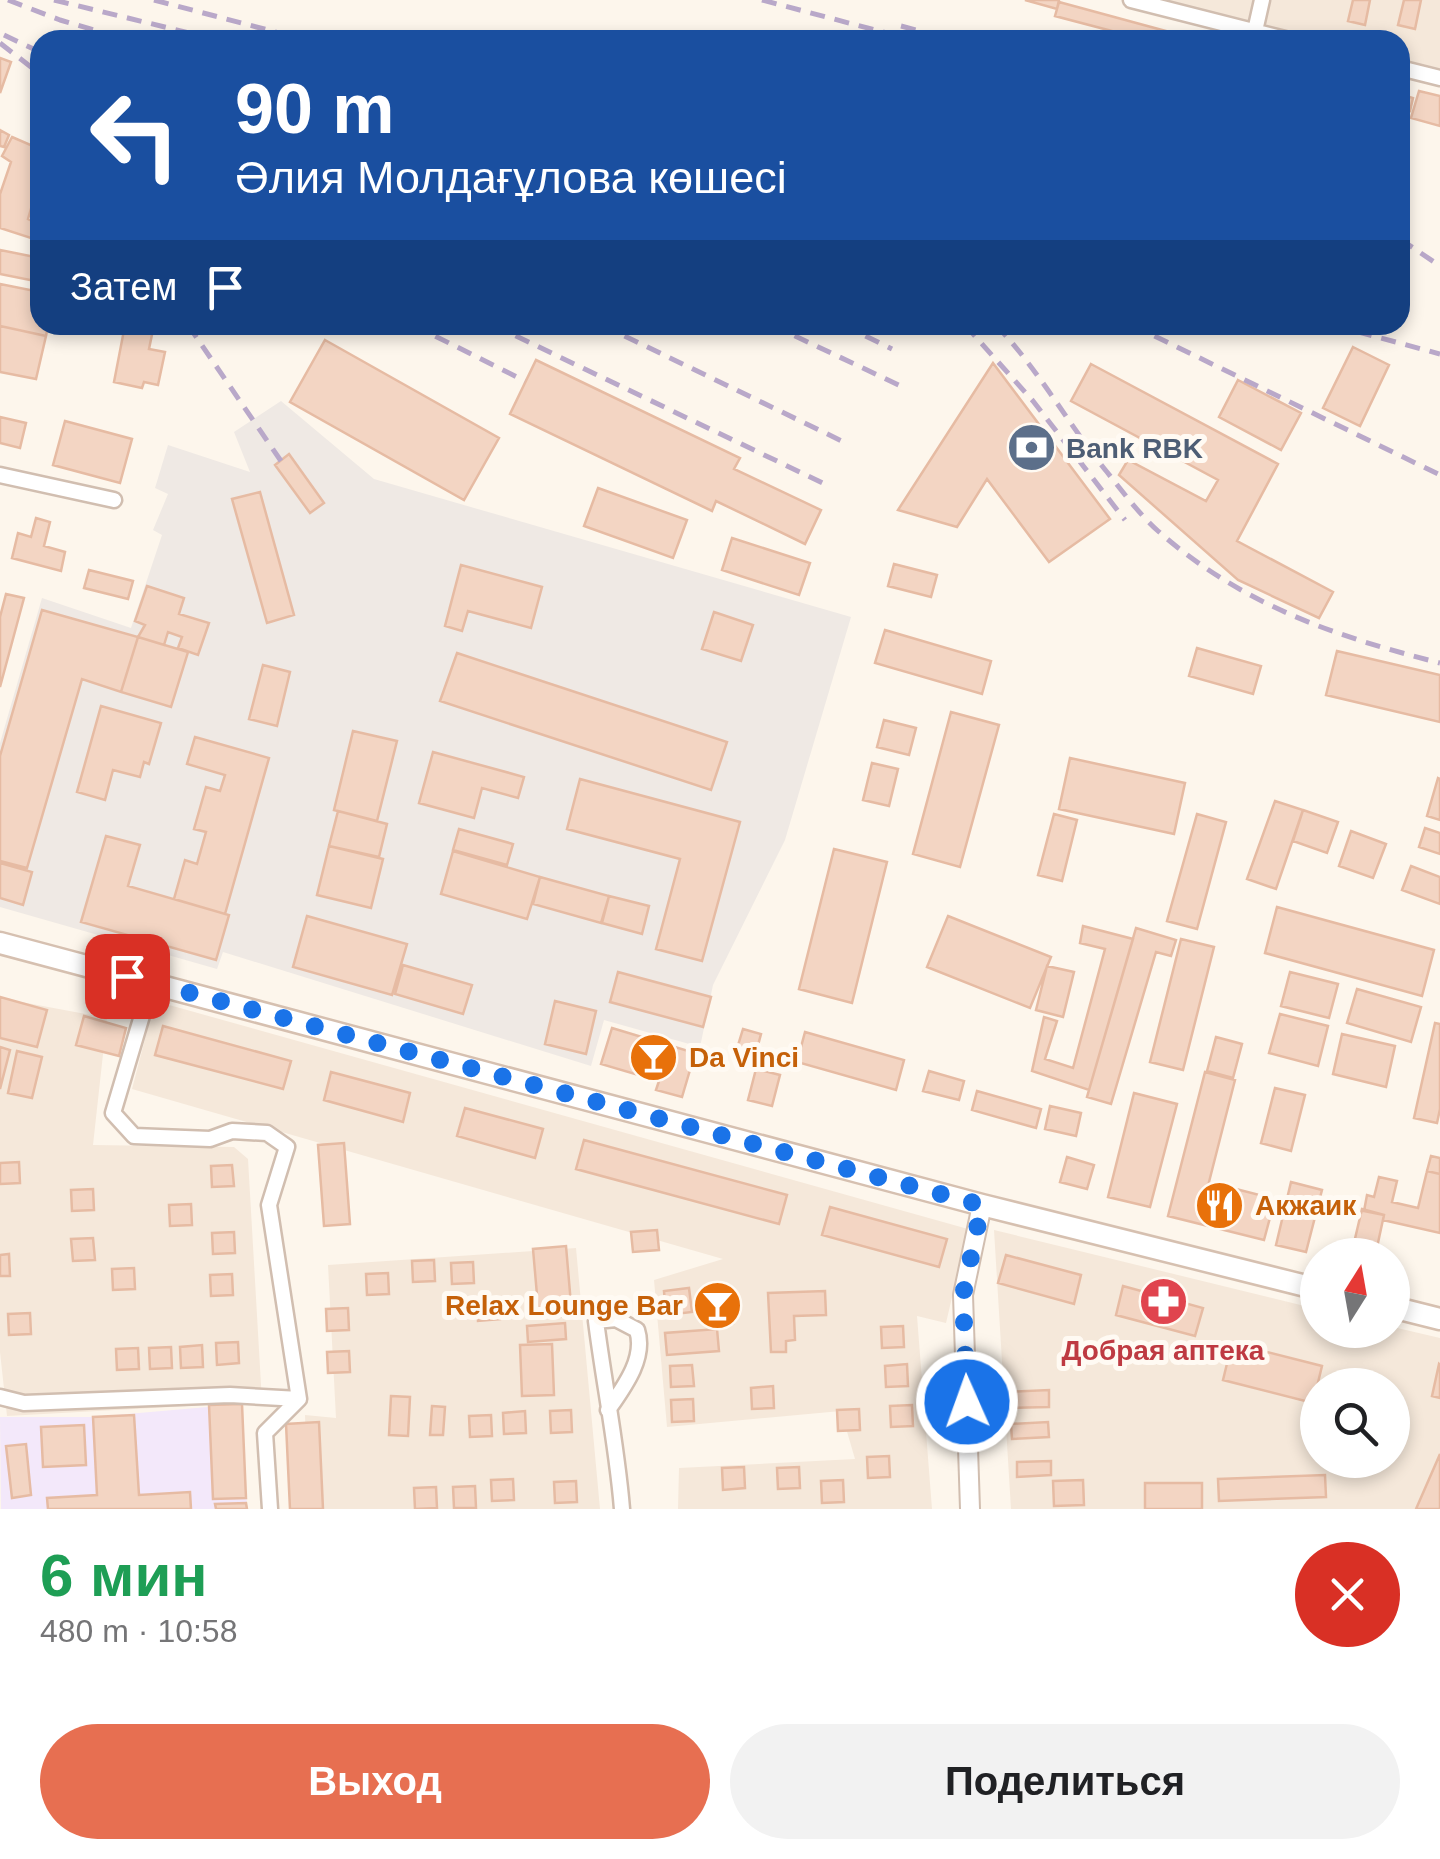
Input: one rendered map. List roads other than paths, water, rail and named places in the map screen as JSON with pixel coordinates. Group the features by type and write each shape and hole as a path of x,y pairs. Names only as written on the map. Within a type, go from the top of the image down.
{"main road":[{"path":"0,942 982,1205 1300,1284"},
{"path":"1410,1312 1440,1319"}],"street":[{"path":"1131,0 1251,30"},
{"path":"1255,30 1262,0"},
{"path":"1410,70 1440,78"},
{"path":"0,475 114,500"},
{"path":"152,982 112,1113 134,1136 210,1140 232,1131 267,1133 287,1147 270,1205 299,1399"},
{"path":"970,1509 963,1295 982,1205"},
{"path":"608,1410 639,1354 637,1330 616,1319 596,1321 608,1410 622,1509"},
{"path":"0,1397 24,1404 230,1396 299,1399"},
{"path":"270,1509 265,1433 299,1399"}],"railway":[{"path":"8,0 94,30"},
{"path":"54,0 177,30"},
{"path":"154,0 268,30"},
{"path":"762,0 875,30"},
{"path":"901,26 916,30"},
{"path":"4,35 30,47"},
{"path":"0,43 30,66"},
{"path":"1410,246 1440,266"},
{"path":"195,335 281,461"},
{"path":"433,335 525,381"},
{"path":"514,335 829,486"},
{"path":"623,335 848,444"},
{"path":"793,335 907,389"},
{"path":"863,335 892,349"},
{"path":"974,335 1033,401 1125,520"},
{"path":"1005,335 1131,503 1190,557 1291,615 1440,663"},
{"path":"1153,335 1440,475"},
{"path":"1370,335 1440,354"}],"place":[{"name":"Bank RBK","path":"1031,448"},
{"name":"Da Vinci","path":"654,1057"},
{"name":"Акжаик","path":"1220,1205"},
{"name":"Добрая аптека","path":"1163,1302"},
{"name":"Relax Lounge Bar","path":"718,1305"}]}
